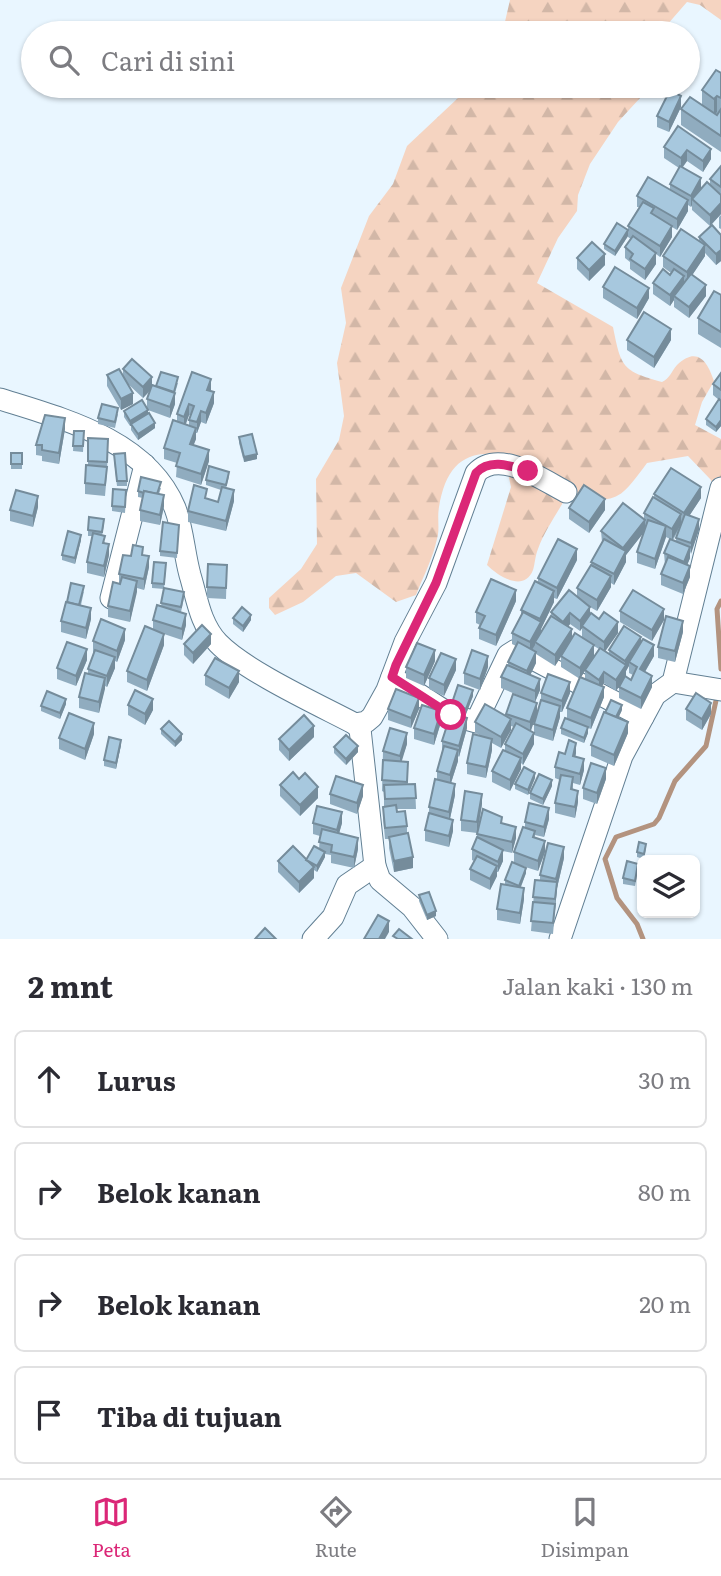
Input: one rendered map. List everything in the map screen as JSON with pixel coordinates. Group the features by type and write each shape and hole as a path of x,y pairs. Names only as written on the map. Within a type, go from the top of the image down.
{"street":[{"path":"0,400 85,430 127,450 145,463 175,508 194,596 217,642 248,666 355,724 366,722 372,717 392,677 405,642 436,583 463,503 481,468 499,463 528,471 566,492"},
{"path":"111,598 145,463"},
{"path":"560,939 622,756 655,695 673,682 721,488"},
{"path":"392,677 451,715 476,722 508,655 516,650 643,717"},
{"path":"673,682 721,690"},
{"path":"355,724 364,747 374,866 380,880 412,907 437,939"},
{"path":"313,939 333,917 347,885 374,866"}],"green space":[{"path":"510,0 721,0 721,20 700,5 687,2 670,21 505,21"},
{"path":"458,98 640,98 618,122 590,164 578,195 577,211 558,238 537,283 613,327 621,359 639,374 662,382 677,365 691,357 701,359 709,368 714,381 702,402 695,425 721,439 721,520 711,480 688,456 647,463 628,487 614,498 565,499 541,543 529,577 524,580 511,580 487,565 511,487 504,455 478,455 459,463 446,481 439,507 435,546 416,595 396,602 356,573 336,576 303,602 275,615 269,608 269,598 301,569 317,544 316,479 339,440 344,416 337,363 346,323 341,288 369,216 393,184 407,146"}],"building":[{"path":"716,70 721,73 721,98 717,96 714,99 702,90"},
{"path":"666,98 680,98 669,122 657,116"},
{"path":"692,98 717,115 721,109 721,136 681,109"},
{"path":"678,126 711,149 703,161 687,150 681,158 664,147"},
{"path":"680,166 701,178 691,196 670,184"},
{"path":"721,166 721,187 710,179"},
{"path":"648,177 688,200 677,219 637,196"},
{"path":"707,182 721,195 721,203 710,215 692,199"},
{"path":"643,202 654,208 651,213 672,226 660,246 628,226"},
{"path":"617,223 628,230 615,251 604,244"},
{"path":"712,225 721,235 721,250 716,254 699,237"},
{"path":"681,229 705,245 687,272 663,256"},
{"path":"633,236 656,253 645,269 630,259 633,254 625,247"},
{"path":"592,242 605,254 589,270 577,258"},
{"path":"615,267 649,288 637,308 603,287"},
{"path":"663,269 670,275 674,269 684,276 670,295 653,283"},
{"path":"691,274 706,285 689,307 674,296"},
{"path":"714,291 721,295 721,332 698,318"},
{"path":"644,312 671,329 654,357 627,340"},
{"path":"132,359 152,377 143,387 123,369"},
{"path":"119,369 133,393 121,399 107,375"},
{"path":"161,372 178,377 174,392 156,386"},
{"path":"192,372 211,379 207,390 214,392 206,413 201,411 197,422 189,420 194,406 189,404 184,417 177,414"},
{"path":"721,373 721,390 713,384"},
{"path":"152,385 175,393 170,407 147,399"},
{"path":"719,399 721,420 716,427 706,419"},
{"path":"142,400 148,410 130,421 124,411"},
{"path":"102,404 118,408 115,422 98,418"},
{"path":"149,413 155,423 138,434 131,424"},
{"path":"45,415 65,418 59,453 42,450 42,445 36,445"},
{"path":"173,420 196,428 190,444 209,450 201,474 176,466 180,453 164,448"},
{"path":"74,431 84,431 83,446 73,446"},
{"path":"252,434 257,454 244,457 239,437"},
{"path":"88,438 108,439 107,462 88,461"},
{"path":"11,453 22,453 22,464 11,464"},
{"path":"125,453 127,481 117,481 114,454"},
{"path":"86,465 107,467 105,485 85,483"},
{"path":"209,466 229,472 226,485 206,480"},
{"path":"671,468 701,487 684,513 654,494"},
{"path":"141,477 161,482 157,494 138,491"},
{"path":"194,485 207,489 205,498 218,502 222,487 234,490 226,521 188,511"},
{"path":"584,485 605,499 589,522 569,508"},
{"path":"113,489 126,490 125,507 112,506"},
{"path":"16,490 38,496 33,516 10,510"},
{"path":"144,491 164,495 160,515 140,510"},
{"path":"653,497 681,514 672,529 644,513"},
{"path":"623,503 645,520 623,548 601,531"},
{"path":"685,514 699,519 691,543 676,538"},
{"path":"89,517 104,519 102,532 88,530"},
{"path":"648,520 666,526 655,559 637,552"},
{"path":"163,522 179,525 177,553 160,551"},
{"path":"68,531 81,535 75,558 62,555"},
{"path":"93,533 105,536 103,543 109,544 104,566 87,562"},
{"path":"558,539 577,549 557,588 538,578"},
{"path":"604,539 626,551 614,574 591,562"},
{"path":"670,539 690,547 684,562 664,553"},
{"path":"133,545 143,547 142,555 149,556 144,579 119,574 123,555 131,556"},
{"path":"668,557 690,566 683,583 661,574"},
{"path":"154,562 166,563 164,584 152,583"},
{"path":"208,564 227,565 226,588 207,587"},
{"path":"591,565 611,576 597,600 577,588"},
{"path":"122,577 137,581 130,611 108,606 113,582 120,584"},
{"path":"491,579 516,590 496,635 479,628 485,616 476,612"},
{"path":"535,581 554,591 540,619 521,610"},
{"path":"71,583 84,586 79,605 67,602"},
{"path":"164,588 184,592 181,607 161,603"},
{"path":"569,590 590,607 580,621 570,613 563,622 551,612"},
{"path":"633,590 664,609 652,630 620,611"},
{"path":"66,602 91,608 86,628 61,621"},
{"path":"157,605 186,614 182,629 153,620"},
{"path":"242,607 251,615 243,626 233,618"},
{"path":"523,612 541,622 530,642 512,633"},
{"path":"604,612 618,622 604,642 582,626 591,613 599,619"},
{"path":"551,616 572,629 555,655 535,642"},
{"path":"666,616 683,621 675,651 658,647"},
{"path":"101,619 125,629 117,651 93,641"},
{"path":"202,625 211,634 193,653 184,644"},
{"path":"145,626 164,634 147,680 127,671"},
{"path":"624,626 641,637 625,661 609,650"},
{"path":"575,633 594,645 580,668 561,656"},
{"path":"643,639 654,645 640,669 652,676 641,698 619,687 625,676 631,680 637,667 629,662"},
{"path":"67,642 87,649 76,676 57,668"},
{"path":"518,642 536,652 527,671 508,662"},
{"path":"417,643 435,650 424,675 406,667"},
{"path":"600,648 626,665 616,680 604,672 599,680 585,670"},
{"path":"95,650 115,657 107,676 88,669"},
{"path":"472,650 488,656 480,679 464,673"},
{"path":"441,653 456,659 444,685 429,678"},
{"path":"215,658 239,671 229,688 205,675"},
{"path":"507,665 540,679 535,691 501,677"},
{"path":"85,673 105,678 99,702 79,697"},
{"path":"548,674 570,682 562,701 541,693"},
{"path":"580,677 604,687 591,718 567,708"},
{"path":"458,685 473,690 466,709 452,703"},
{"path":"396,689 419,698 411,718 388,709"},
{"path":"135,690 153,699 145,714 128,705"},
{"path":"47,691 66,699 60,713 41,706"},
{"path":"696,693 711,703 702,719 686,709"},
{"path":"513,694 537,703 530,722 506,714"},
{"path":"541,700 560,706 553,730 534,724"},
{"path":"611,700 622,705 616,717 605,713"},
{"path":"485,704 511,719 501,737 475,722"},
{"path":"422,705 441,711 434,734 414,728"},
{"path":"604,712 628,722 614,755 591,745"},
{"path":"69,713 94,723 85,749 59,738"},
{"path":"451,713 467,718 459,746 442,741"},
{"path":"304,715 314,726 289,750 279,739"},
{"path":"565,718 588,727 584,738 561,728"},
{"path":"169,721 182,734 175,742 161,729"},
{"path":"516,723 534,733 523,754 505,744"},
{"path":"390,728 407,733 400,756 383,751"},
{"path":"473,734 492,739 486,767 467,763"},
{"path":"346,735 358,746 346,759 334,747"},
{"path":"109,737 121,740 116,763 104,760"},
{"path":"569,740 576,743 573,756 584,759 580,774 555,767 559,752 565,754"},
{"path":"444,746 458,750 450,775 437,771"},
{"path":"503,750 521,758 510,780 492,771"},
{"path":"383,760 408,762 407,782 382,780"},
{"path":"591,763 606,768 597,793 583,788"},
{"path":"524,767 535,773 528,790 515,784"},
{"path":"293,772 299,779 305,773 318,787 300,805 280,785"},
{"path":"539,774 552,780 543,799 530,793"},
{"path":"561,775 573,777 571,789 578,791 575,807 555,803"},
{"path":"336,776 363,785 357,803 330,794"},
{"path":"435,779 455,784 449,812 429,807"},
{"path":"415,784 416,798 385,799 384,785"},
{"path":"465,791 482,794 477,822 461,820"},
{"path":"529,803 549,808 544,827 525,822"},
{"path":"396,805 397,812 405,811 407,826 385,828 383,807"},
{"path":"317,806 342,812 337,830 313,823"},
{"path":"483,809 502,817 501,823 516,827 512,842 477,834"},
{"path":"429,813 453,820 449,836 425,830"},
{"path":"523,827 535,831 533,837 545,841 538,861 514,852"},
{"path":"322,829 358,838 354,857 331,852 332,845 319,842"},
{"path":"408,833 413,857 394,861 389,837"},
{"path":"477,837 503,850 498,862 472,849"},
{"path":"639,842 646,844 644,854 637,852"},
{"path":"548,843 564,847 556,879 540,875"},
{"path":"293,846 314,867 299,882 278,861"},
{"path":"314,846 325,852 317,866 306,860"},
{"path":"477,856 497,866 490,879 470,869"},
{"path":"627,861 637,864 635,881 623,878"},
{"path":"512,862 526,868 519,886 505,880"},
{"path":"535,880 557,882 555,899 533,897"},
{"path":"501,884 524,888 520,913 497,909"},
{"path":"429,892 436,911 427,915 419,895"},
{"path":"533,902 555,904 553,923 531,921"},
{"path":"378,915 389,921 379,939 364,939"},
{"path":"265,928 276,939 255,939"},
{"path":"399,929 412,939 398,939 393,936"}],"waterway":[{"path":"721,601 717,609 721,669"},
{"path":"643,939 637,924 617,898 605,859 616,837 654,824 659,818 675,781 706,746 717,696"}],"route":[{"path":"451,715 392,677 405,642 436,583 476,473 481,468 499,463 528,471"}]}
